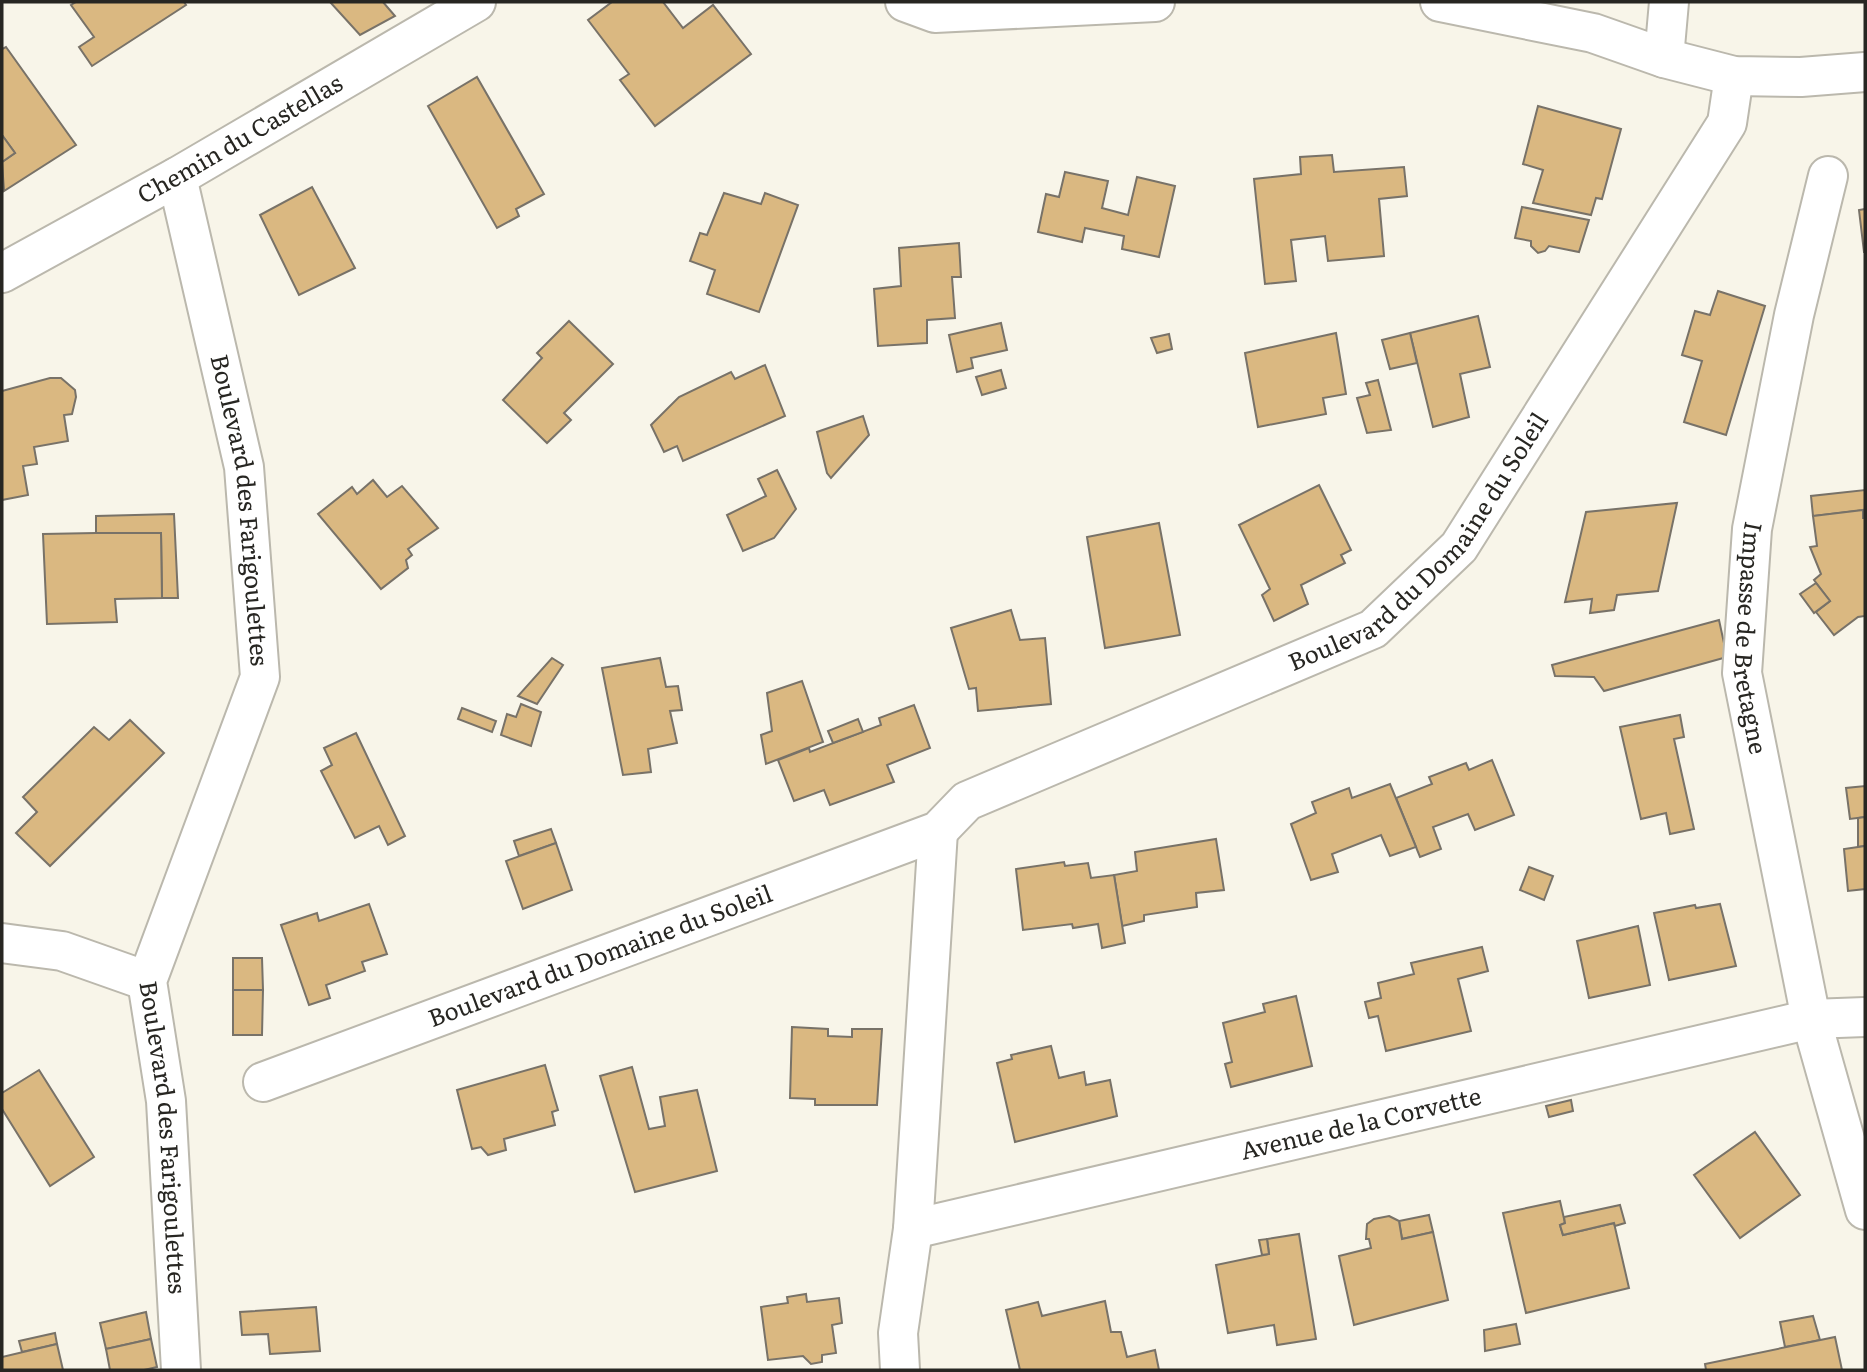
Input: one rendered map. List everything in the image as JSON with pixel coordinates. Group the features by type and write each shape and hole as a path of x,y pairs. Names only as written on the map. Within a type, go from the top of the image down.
{"street":[{"name":"Chemin du Castellas","path":"2,273 177,177 476,2"},
{"path":"905,2 935,13 1155,2"},
{"path":"1440,2 1593,33 1664,58 1734,76 1801,77 1865,72"},
{"path":"1664,58 1669,2"},
{"name":"Boulevard du Domaine du Soleil","path":"262,1082 937,831 967,801 1373,629 1459,547 1727,123 1734,76"},
{"name":"Impasse de Bretagne","path":"1828,176 1794,315 1752,529 1742,673 1811,1019 1865,1210"},
{"name":"Boulevard des Farigoulettes","path":"177,177 244,467 260,677 147,981 166,1101 181,1370"},
{"path":"901,1370 898,1333 913,1229 937,831"},
{"path":"2,943 62,951 147,981"},
{"name":"Avenue de la Corvette","path":"913,1229 1811,1019 1865,1017"}],"building":[{"path":"76,2 184,2 186,5 92,66 79,47 94,37 71,5"},
{"path":"330,2 383,2 395,16 360,35"},
{"path":"612,2 663,2 683,28 713,5 751,54 655,126 620,80 629,74 588,20"},
{"path":"6,47 76,145 4,191 2,162 15,153 2,135 2,49"},
{"path":"477,77 544,194 516,209 519,216 497,228 428,106"},
{"path":"1538,106 1621,129 1602,199 1596,198 1591,215 1533,203 1543,170 1523,164"},
{"path":"2,135 15,153 2,162"},
{"path":"1332,155 1334,172 1404,167 1407,196 1379,199 1384,256 1328,261 1325,236 1291,240 1296,281 1265,284 1254,179 1301,174 1300,157"},
{"path":"1065,172 1108,181 1102,208 1128,215 1137,177 1175,186 1159,257 1122,249 1124,236 1085,228 1082,242 1038,232 1046,194 1059,197"},
{"path":"312,187 355,268 299,295 260,215"},
{"path":"724,193 761,204 765,193 798,205 759,312 707,294 715,270 690,261 700,233 707,235"},
{"path":"1522,207 1589,220 1579,252 1549,246 1538,253 1531,246 1531,241 1515,238"},
{"path":"1865,209 1865,252 1864,252 1859,210"},
{"path":"959,243 961,277 952,277 955,318 927,320 927,343 878,346 874,289 901,286 899,248"},
{"path":"1718,291 1765,306 1726,435 1684,422 1702,361 1682,355 1695,311 1710,315"},
{"path":"1478,316 1490,367 1460,374 1469,417 1433,427 1410,333"},
{"path":"569,321 613,364 564,413 571,420 547,443 503,400 542,358 537,353"},
{"path":"1001,323 1007,350 971,358 973,368 957,372 949,335"},
{"path":"1336,333 1346,394 1323,398 1326,414 1258,427 1245,353"},
{"path":"1410,333 1417,363 1390,369 1382,340"},
{"path":"1169,334 1172,349 1157,353 1151,338"},
{"path":"765,365 785,416 683,461 677,446 664,452 651,425 679,397 731,372 735,379"},
{"path":"1001,370 1006,388 982,395 976,377"},
{"path":"50,378 61,378 75,390 72,414 64,415 68,441 34,447 37,464 23,466 28,495 2,500 2,391"},
{"path":"1378,380 1391,430 1367,433 1357,398 1370,395 1366,383"},
{"path":"863,416 869,435 831,478 827,473 817,432"},
{"path":"777,470 796,509 774,538 743,551 727,515 766,496 758,479"},
{"path":"373,480 387,497 402,486 438,528 408,549 412,555 406,560 408,568 381,589 318,514 352,487 357,494"},
{"path":"1319,485 1351,550 1341,555 1345,563 1301,585 1308,604 1274,621 1262,595 1270,589 1239,525"},
{"path":"1865,490 1865,510 1813,516 1811,496"},
{"path":"1677,503 1658,591 1617,595 1614,610 1590,613 1592,599 1565,602 1586,512"},
{"path":"1863,510 1865,616 1858,617 1834,635 1816,612 1830,601 1814,580 1821,574 1810,547 1817,546 1813,516"},
{"path":"174,514 178,598 162,598 161,533 96,533 96,516"},
{"path":"1159,523 1180,635 1105,648 1087,537"},
{"path":"161,533 162,598 115,599 117,622 47,624 43,534"},
{"path":"1816,583 1830,601 1814,613 1800,594"},
{"path":"1011,610 1020,640 1045,638 1051,704 978,711 976,688 969,689 951,628"},
{"path":"1719,620 1727,657 1604,691 1594,677 1555,676 1552,665"},
{"path":"552,658 563,665 537,704 518,696"},
{"path":"660,658 666,687 678,686 682,710 670,711 677,743 648,749 651,772 623,775 602,668"},
{"path":"802,681 823,742 766,764 761,735 772,731 767,693"},
{"path":"521,704 541,712 531,746 501,735 507,714 516,717"},
{"path":"914,705 930,748 887,765 894,782 830,805 824,790 794,801 778,760 809,748 810,752 881,725 879,718"},
{"path":"462,708 496,721 492,732 458,719"},
{"path":"1680,715 1684,737 1674,739 1694,829 1670,834 1666,813 1641,819 1620,727"},
{"path":"858,719 863,732 833,743 828,731"},
{"path":"130,720 164,753 50,866 16,833 37,812 23,797 94,727 109,740"},
{"path":"356,733 405,836 388,845 379,826 355,838 321,771 332,765 324,748"},
{"path":"1492,760 1514,815 1475,830 1468,814 1433,827 1441,849 1420,857 1396,798 1432,784 1429,777 1466,763 1469,770"},
{"path":"1390,784 1416,847 1390,856 1381,835 1332,854 1338,872 1311,880 1291,824 1316,813 1312,802 1349,788 1352,798"},
{"path":"1865,786 1865,817 1850,819 1846,788"},
{"path":"1865,817 1865,846 1858,847 1858,818"},
{"path":"551,829 556,843 519,856 514,841"},
{"path":"1216,839 1224,890 1196,893 1197,907 1144,915 1144,921 1122,926 1114,875 1137,871 1135,852"},
{"path":"556,843 572,890 523,909 506,861"},
{"path":"1865,846 1865,889 1848,891 1844,849"},
{"path":"1064,862 1065,866 1088,863 1091,878 1114,875 1125,943 1102,948 1098,924 1023,930 1016,869"},
{"path":"1529,867 1553,876 1544,900 1520,890"},
{"path":"369,904 387,954 362,962 365,971 326,985 330,998 309,1005 281,925 317,913 319,921"},
{"path":"1720,904 1736,966 1669,980 1654,913 1695,905 1696,908"},
{"path":"1638,926 1650,985 1589,998 1577,941"},
{"path":"1482,947 1488,971 1458,979 1471,1031 1386,1051 1378,1016 1369,1018 1365,1002 1381,998 1378,983 1414,974 1411,963"},
{"path":"233,958 262,958 263,990 233,990"},
{"path":"233,990 263,990 262,1035 233,1035"},
{"path":"1296,996 1312,1066 1231,1087 1225,1064 1232,1062 1223,1023 1265,1012 1263,1004"},
{"path":"792,1027 828,1029 828,1036 852,1037 852,1029 882,1029 877,1105 815,1105 815,1099 790,1098"},
{"path":"1051,1046 1059,1078 1084,1072 1086,1085 1110,1080 1117,1116 1015,1142 997,1063 1012,1059 1011,1055"},
{"path":"545,1065 558,1110 552,1112 555,1125 504,1139 506,1150 488,1155 481,1147 472,1149 457,1090"},
{"path":"632,1067 649,1129 665,1126 660,1097 697,1090 717,1171 635,1192 600,1076"},
{"path":"39,1070 94,1157 50,1186 2,1109 2,1093"},
{"path":"1571,1100 1573,1111 1549,1117 1546,1106"},
{"path":"1755,1132 1800,1195 1740,1238 1694,1175"},
{"path":"1560,1201 1565,1223 1560,1225 1563,1235 1614,1223 1629,1288 1526,1313 1503,1213"},
{"path":"1620,1205 1625,1223 1563,1235 1560,1225 1565,1223 1564,1217"},
{"path":"1429,1215 1433,1232 1402,1239 1399,1221"},
{"path":"1389,1216 1399,1221 1402,1239 1433,1232 1448,1300 1354,1325 1339,1256 1371,1248 1369,1239 1366,1239 1367,1224 1374,1219"},
{"path":"1299,1234 1316,1339 1277,1345 1274,1325 1228,1333 1216,1265 1269,1254 1267,1239"},
{"path":"1267,1239 1269,1254 1262,1255 1259,1240"},
{"path":"806,1294 807,1302 839,1298 842,1323 832,1325 836,1353 822,1355 822,1362 811,1364 803,1356 768,1360 761,1307 788,1303 787,1297"},
{"path":"1105,1301 1111,1332 1121,1332 1127,1357 1155,1350 1159,1370 1020,1370 1006,1310 1038,1302 1042,1316"},
{"path":"316,1307 320,1351 270,1354 268,1334 242,1335 240,1312"},
{"path":"146,1312 151,1339 106,1349 100,1323"},
{"path":"1813,1316 1820,1340 1785,1347 1780,1322"},
{"path":"1516,1324 1520,1344 1485,1351 1484,1330"},
{"path":"55,1333 57,1344 22,1352 19,1341"},
{"path":"1835,1337 1842,1370 1706,1370 1705,1364"},
{"path":"151,1339 157,1367 144,1370 110,1370 106,1349"},
{"path":"57,1344 63,1370 2,1370 2,1357"}]}
